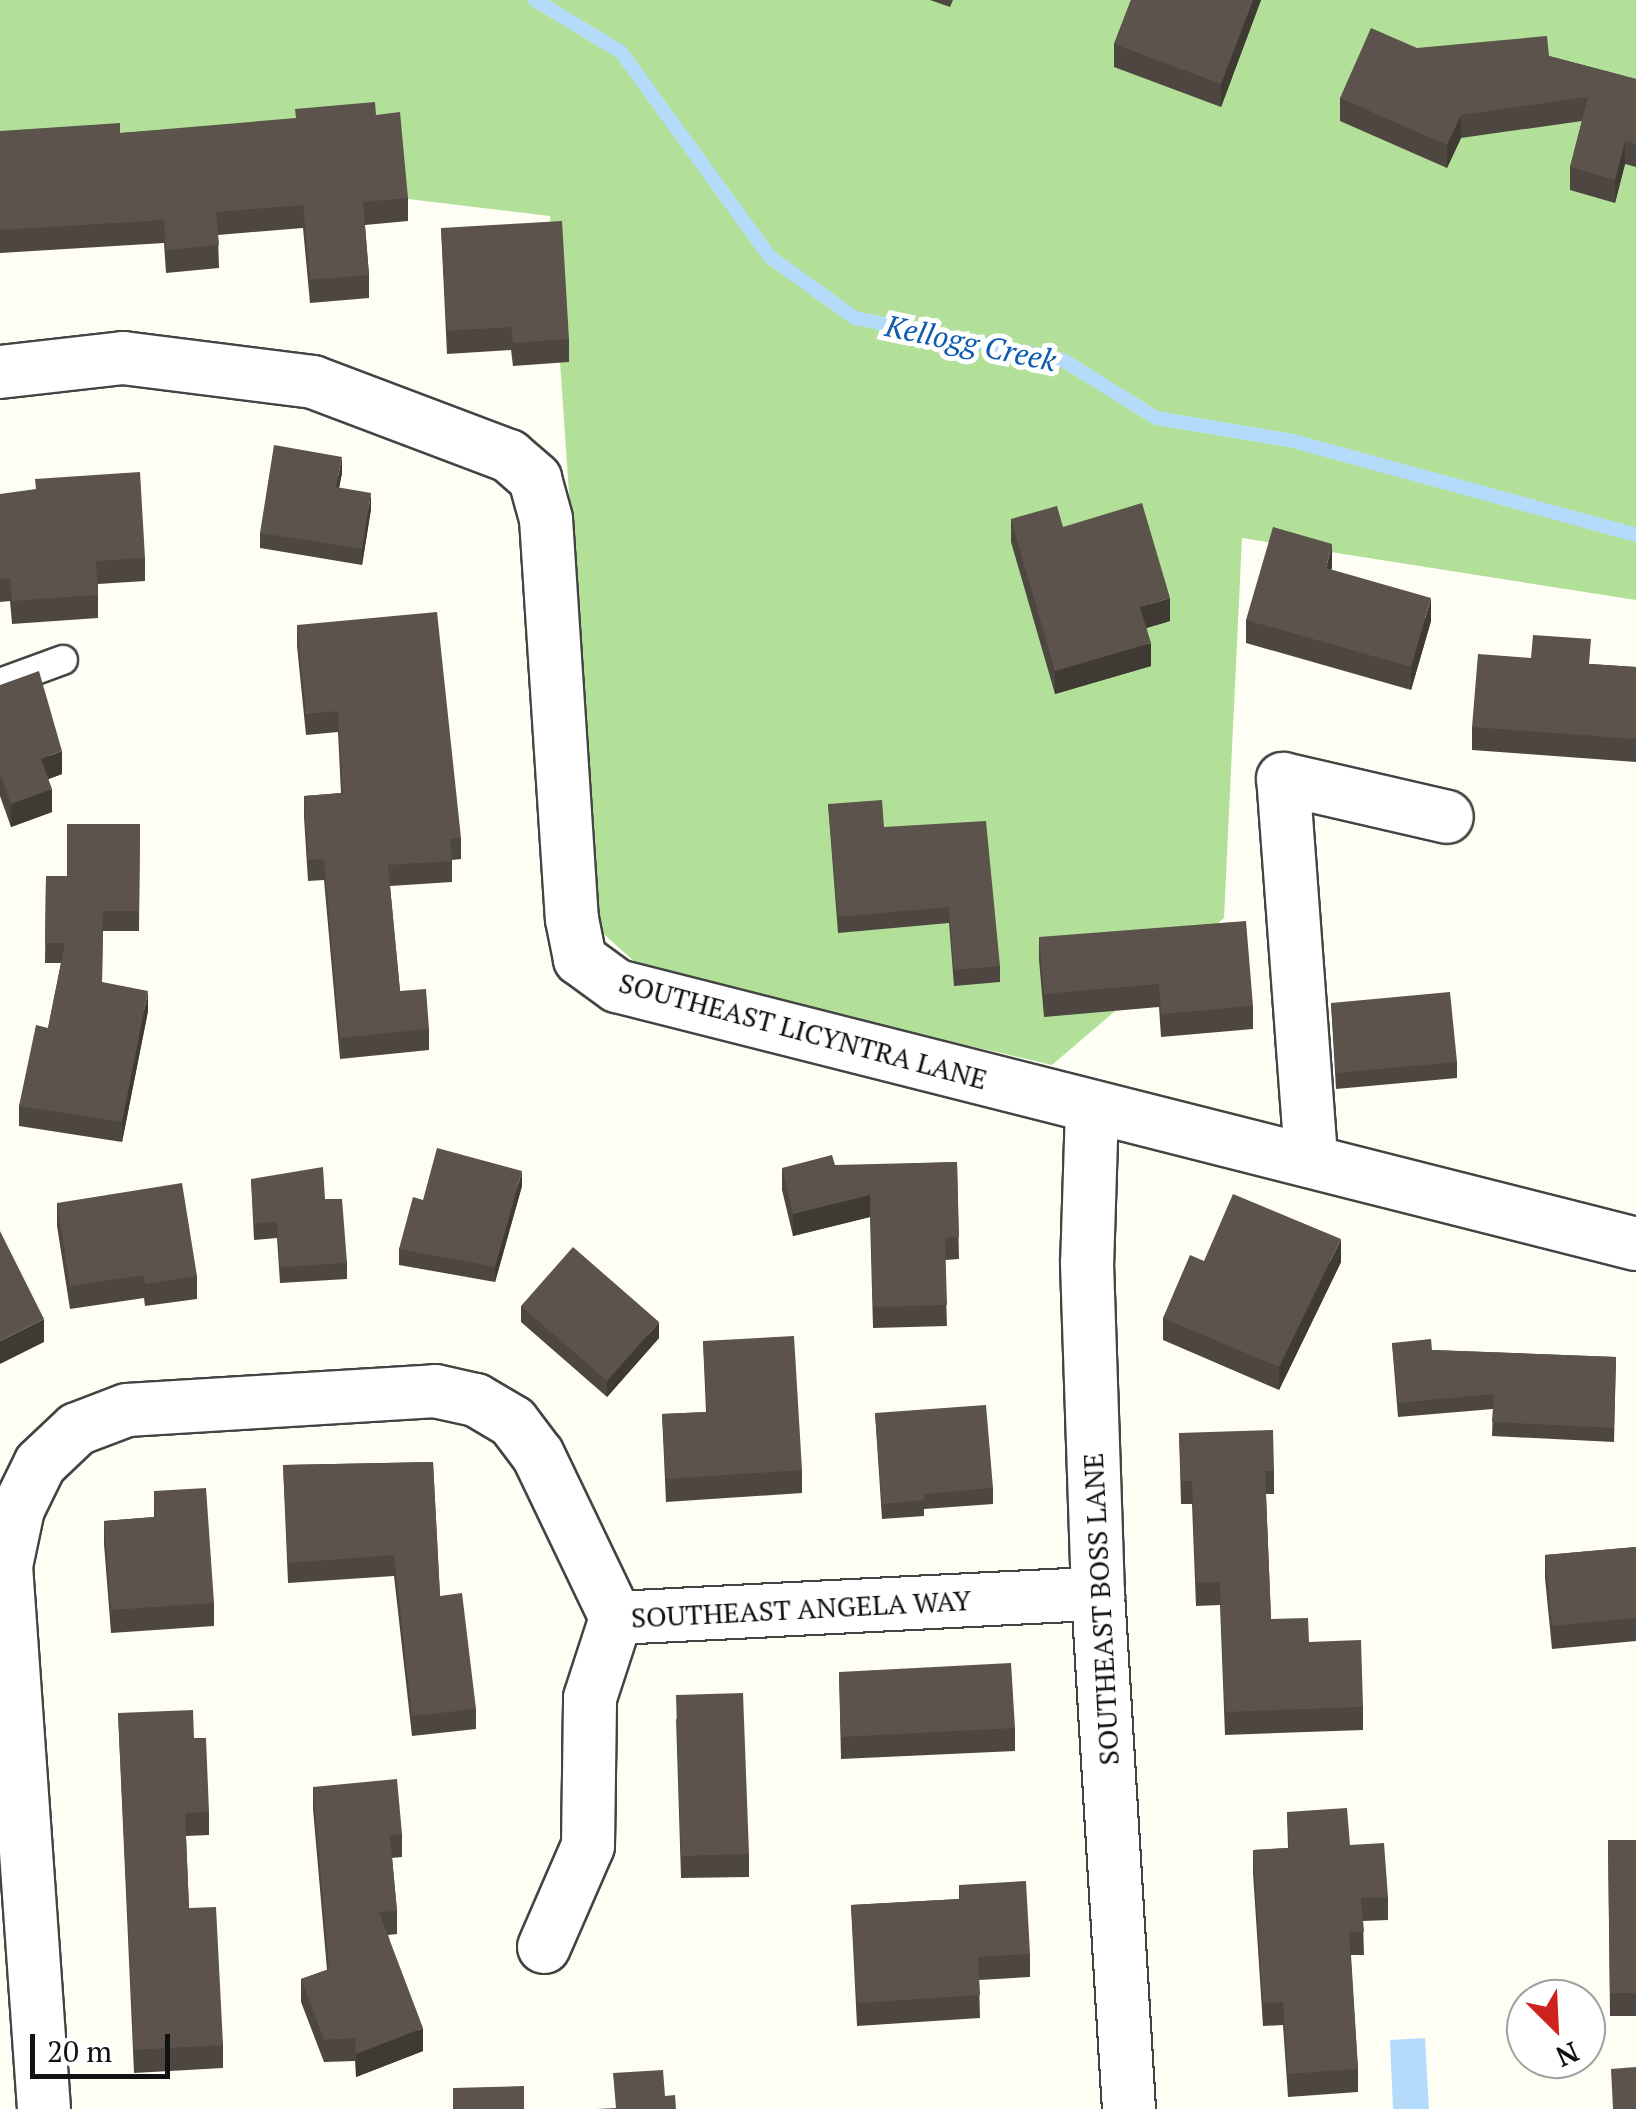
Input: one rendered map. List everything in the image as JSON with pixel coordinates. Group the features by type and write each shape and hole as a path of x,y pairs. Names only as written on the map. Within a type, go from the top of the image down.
{"street":[{"name":"SOUTHEAST LICYNTRA LANE","path":"0,372 30,364 123,358 313,382 508,456 536,479 546,518 580,959 617,986 1092,1108 1311,1158 1636,1244"},
{"path":"1311,1158 1282,780 1447,817"},
{"name":"SOUTHEAST BOSS LANE","path":"1092,1108 1088,1263 1098,1594 1129,2109"},
{"name":"SOUTHEAST ANGELA WAY","path":"44,2109 6,1566 18,1509 40,1464 77,1429 127,1410 435,1391 476,1400 512,1422 538,1455 616,1618 1098,1594"},
{"path":"544,1947 588,1846 590,1698 616,1618"}],"lane":[{"path":"0,683 64,660"}],"green space":[{"path":"0,0 1636,0 1636,600 1242,538 1224,918 1052,1065 644,970 599,930 550,216 0,150"}],"water":[{"path":"1425,2038 1429,2109 1393,2109 1390,2040"}],"building":[{"path":"1131,0 1253,0 1221,84 1114,44"},
{"path":"1371,28 1417,48 1547,36 1549,56 1636,79 1636,144 1625,141 1615,180 1570,167 1588,97 1461,115 1447,145 1340,98"},
{"path":"375,102 376,115 400,112 408,198 363,202 369,275 310,280 303,205 216,212 219,245 166,250 164,220 0,230 0,131 120,123 120,133 296,118 295,109"},
{"path":"562,221 569,339 513,343 511,327 447,331 441,228"},
{"path":"274,445 342,457 336,487 371,493 362,549 260,533"},
{"path":"140,472 145,558 96,561 98,595 12,601 10,578 0,579 0,494 36,489 35,479"},
{"path":"1142,503 1170,598 1140,607 1151,643 1055,671 1011,519 1057,506 1063,527"},
{"path":"1273,527 1332,544 1326,568 1431,598 1411,667 1246,620"},
{"path":"437,612 461,838 450,839 452,861 388,865 400,991 426,989 429,1029 340,1038 324,859 308,860 304,796 343,793 338,711 306,714 297,625"},
{"path":"1533,635 1591,639 1589,664 1636,667 1636,739 1472,727 1478,654 1531,658"},
{"path":"39,671 62,751 41,759 52,789 11,804 0,773 0,685"},
{"path":"882,800 884,827 986,821 1000,966 954,970 949,907 838,917 828,804"},
{"path":"67,824 140,824 139,911 103,911 102,982 148,991 122,1122 19,1106 36,1025 48,1028 65,943 45,943 46,876 67,876"},
{"path":"1246,921 1253,1006 1161,1014 1159,984 1044,994 1039,937"},
{"path":"1450,992 1457,1062 1336,1073 1331,1003"},
{"path":"437,1148 522,1171 495,1267 399,1249 413,1197 423,1200"},
{"path":"832,1155 835,1165 957,1162 959,1237 945,1238 947,1305 873,1307 870,1195 793,1214 782,1168"},
{"path":"323,1167 325,1199 342,1199 347,1263 280,1267 277,1222 254,1224 251,1179"},
{"path":"182,1183 197,1276 145,1284 144,1275 70,1286 57,1203"},
{"path":"1233,1194 1341,1239 1279,1367 1163,1318 1190,1255 1204,1261"},
{"path":"0,1231 44,1319 0,1341"},
{"path":"573,1247 659,1322 607,1381 521,1306"},
{"path":"794,1336 802,1470 666,1479 662,1414 707,1412 703,1341"},
{"path":"1431,1339 1432,1350 1616,1357 1614,1428 1492,1422 1494,1394 1398,1403 1392,1343"},
{"path":"986,1405 993,1488 924,1494 924,1500 882,1504 875,1413"},
{"path":"1273,1430 1274,1471 1265,1471 1271,1619 1308,1618 1309,1642 1361,1640 1363,1707 1225,1712 1220,1582 1196,1583 1192,1481 1181,1481 1179,1433"},
{"path":"433,1462 440,1596 462,1593 476,1709 412,1716 394,1555 288,1563 283,1465"},
{"path":"206,1488 214,1603 111,1610 104,1521 155,1517 154,1491"},
{"path":"1636,1547 1636,1618 1552,1626 1545,1555"},
{"path":"1011,1663 1015,1728 841,1737 839,1672"},
{"path":"743,1693 749,1854 681,1856 676,1695"},
{"path":"193,1710 194,1738 206,1738 209,1812 185,1813 189,1908 216,1907 223,2045 134,2050 118,1713"},
{"path":"397,1779 402,1834 390,1835 397,1911 379,1912 423,2028 356,2054 355,2038 324,2040 301,1979 329,1969 313,1787"},
{"path":"1347,1808 1350,1845 1384,1843 1388,1897 1361,1898 1364,1932 1349,1932 1358,2069 1288,2074 1283,2002 1263,2003 1253,1850 1289,1848 1287,1812"},
{"path":"1608,1840 1636,1840 1636,1993 1610,1993"},
{"path":"1026,1881 1030,1954 978,1957 980,1995 857,2003 851,1905 960,1899 959,1885"},
{"path":"1636,2067 1636,2109 1613,2109 1611,2069"},
{"path":"663,2070 665,2096 675,2095 676,2109 596,2109 616,2108 613,2073"},
{"path":"524,2086 524,2109 453,2109 453,2088"}],"waterway":[{"name":"Kellogg Creek","path":"535,0 621,52 770,257 855,318 1063,360 1156,418 1293,441 1636,535"}]}
